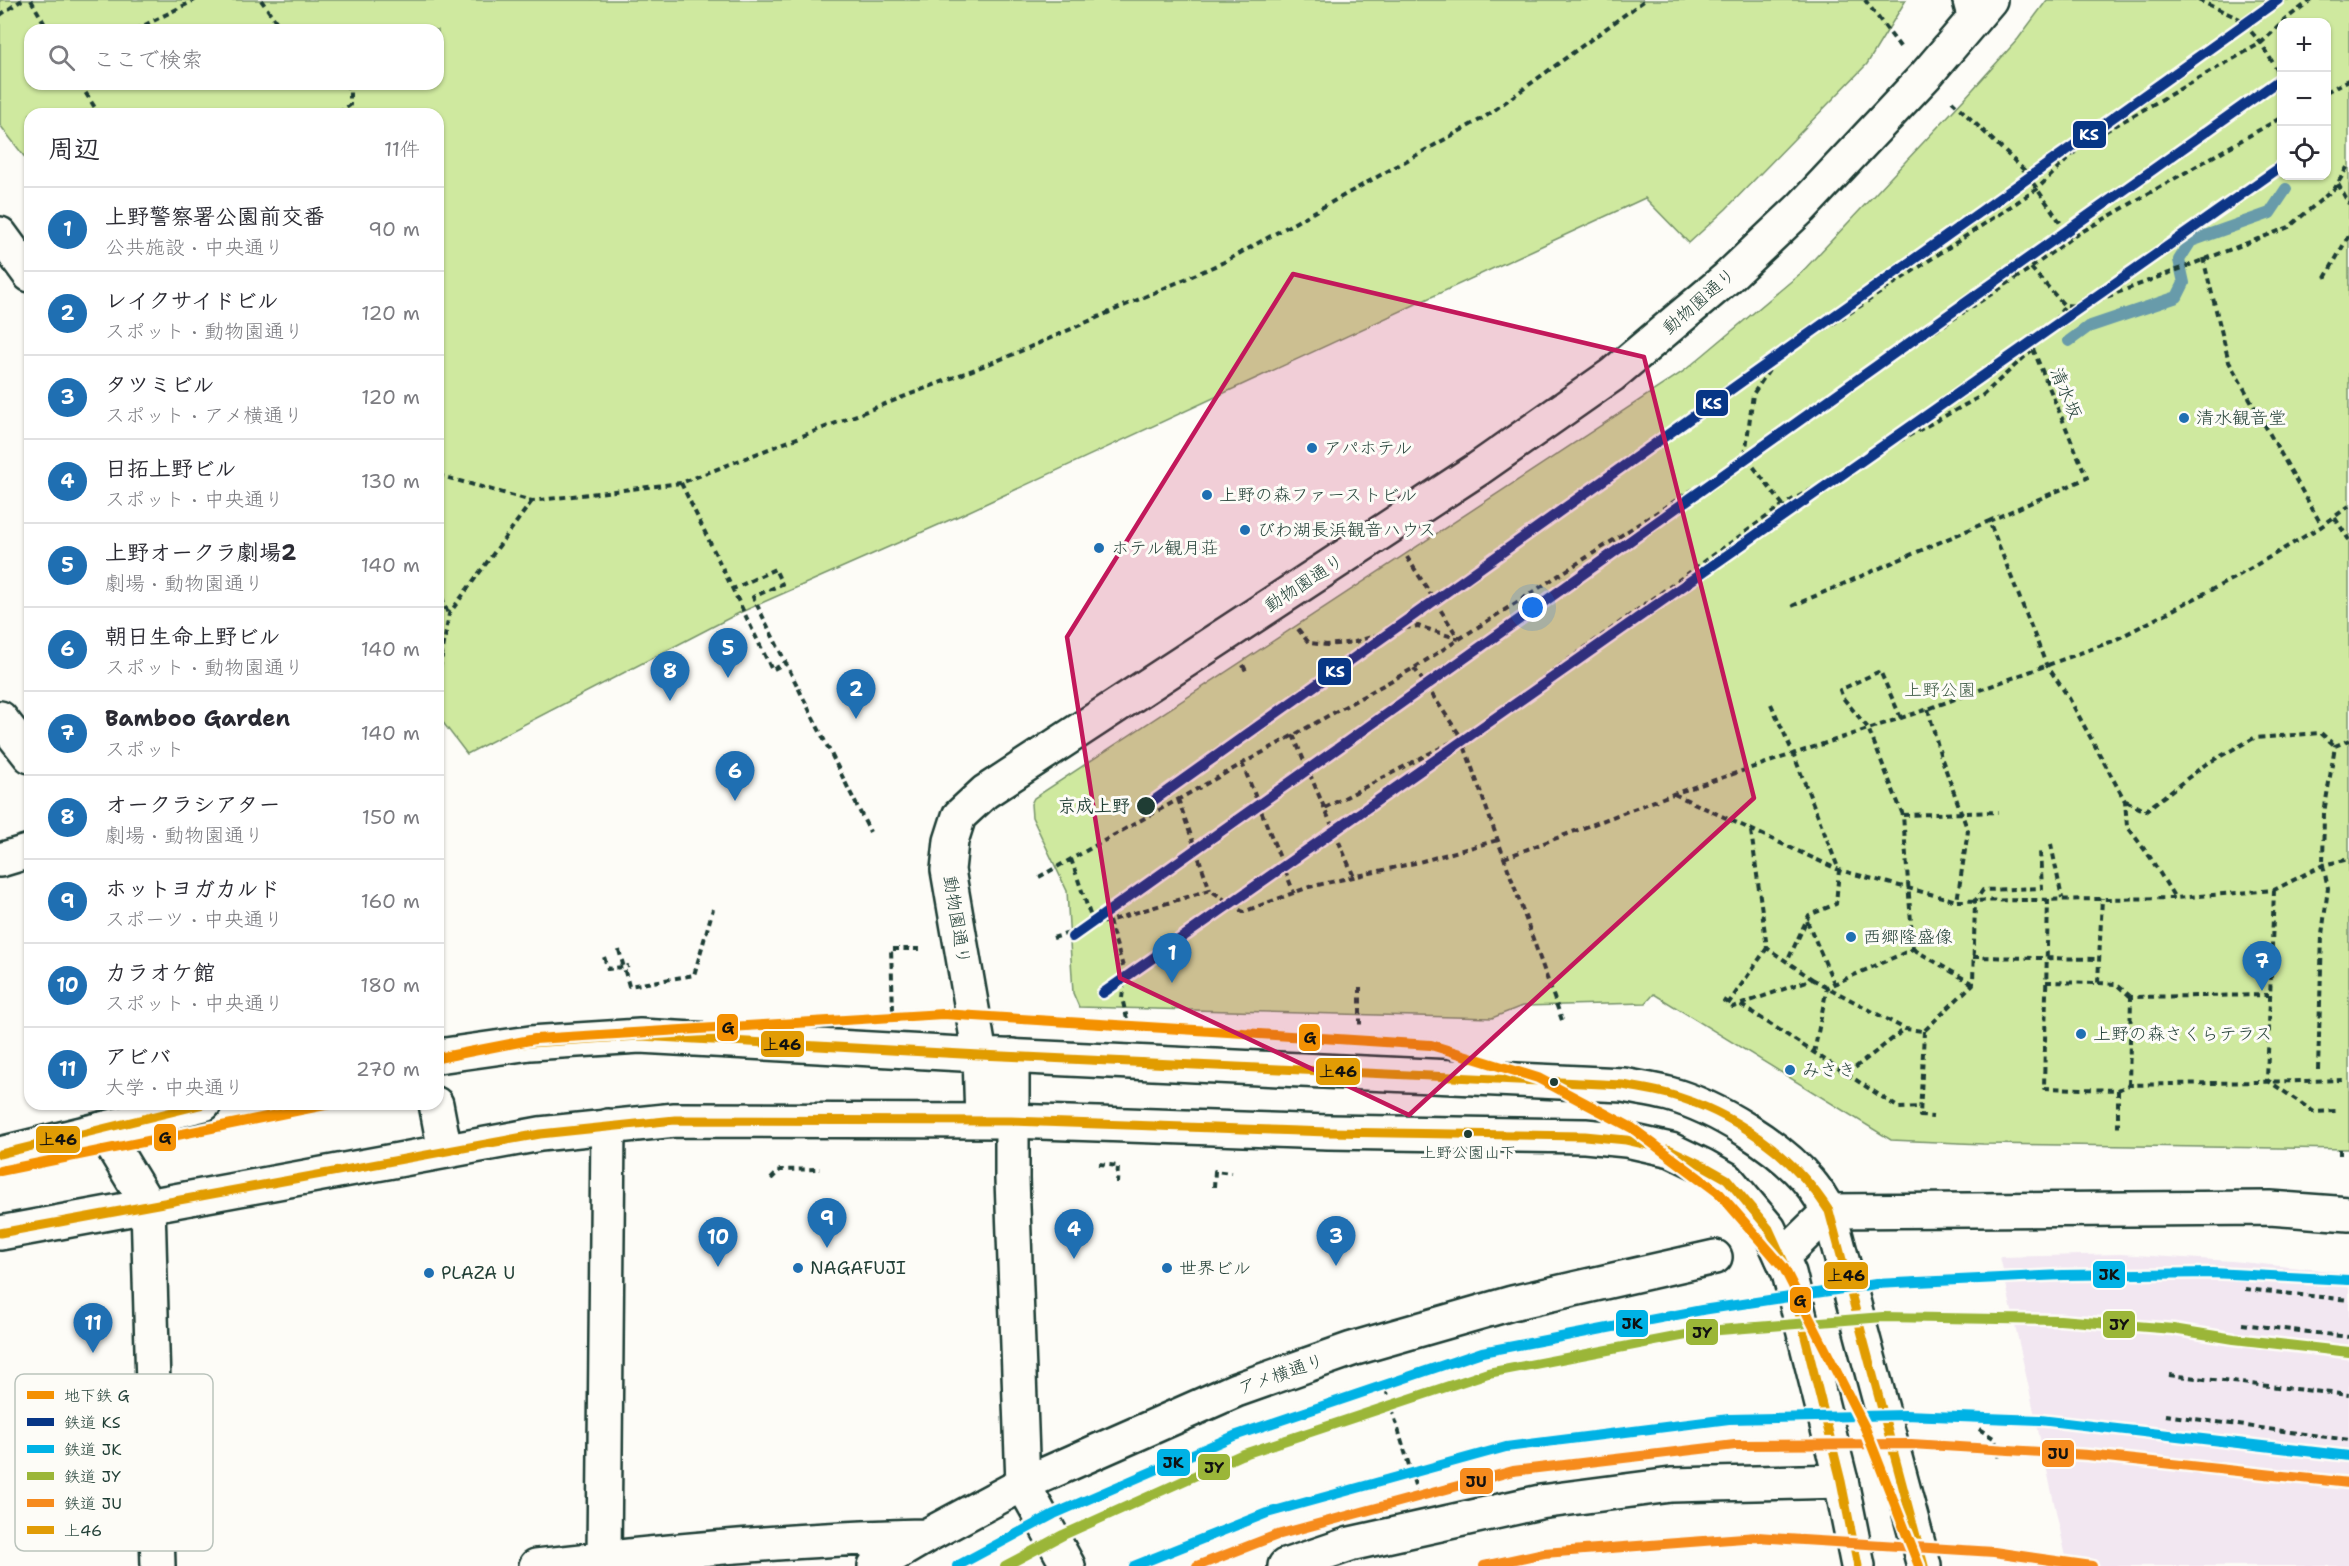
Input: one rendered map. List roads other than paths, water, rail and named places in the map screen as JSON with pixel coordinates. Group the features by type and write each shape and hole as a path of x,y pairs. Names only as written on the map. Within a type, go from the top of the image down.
{"street":[{"name":"動物園通り","path":"1023,1484 997,1121 996,1055 948,870 951,841 959,816 985,792 1458,482 1612,375 1727,278 1801,208 1926,75 1965,13 1990,0"},
{"path":"0,234 24,267"},
{"path":"0,718 24,748"},
{"path":"0,860 24,853"},
{"path":"444,1055 530,1043 640,1036 1623,1085 1670,1094 1711,1111 1757,1137 1795,1167 1812,1185 1829,1211 1924,1566"},
{"path":"0,1154 180,1110"},
{"path":"437,1110 445,1151"},
{"path":"0,1233 540,1134 675,1120 997,1121 1328,1132 1585,1136 1626,1140 1671,1150 1727,1179 1769,1229 1789,1273 1841,1481 1858,1566"},
{"path":"604,1558 608,1126"},
{"path":"102,1129 147,1205 152,1374"},
{"path":"1782,1257 1829,1211 2270,1208 2349,1214"},
{"name":"アメ横通り","path":"875,1566 1023,1484 1236,1390 1373,1343 1512,1303 1715,1257"},
{"path":"1285,1566 1350,1544 1540,1502 1671,1485 1841,1481"},
{"path":"1023,1484 1068,1566"},
{"path":"536,1566 840,1538 926,1536"},
{"path":"158,1551 158,1566"}],"waterway":[{"path":"2069,341 2088,327 2177,297 2184,283 2179,260 2191,241 2270,213 2286,189"}],"metro line":[{"name":"G","path":"444,1057 535,1039 943,1014 1431,1045 1538,1078 1632,1128 1719,1193 1784,1268 1865,1428 1919,1566"},
{"name":"G","path":"0,1171 300,1110"}],"rail line":[{"name":"KS","path":"1146,806 2278,0"},
{"name":"KS","path":"1072,937 2277,82"},
{"name":"KS","path":"1103,993 2277,170"},
{"name":"JK","path":"957,1566 1054,1514 1234,1436 1482,1352 1702,1310 1876,1284 2063,1275 2212,1273 2349,1280"},
{"name":"JY","path":"1005,1566 1063,1535 1241,1455 1488,1373 1707,1331 1883,1317 2060,1320 2173,1329 2234,1339 2349,1352"},
{"name":"JK","path":"1134,1566 1267,1513 1506,1447 1729,1419 1905,1415 2040,1420 2349,1456"},
{"name":"JU","path":"1197,1566 1277,1535 1513,1471 1735,1445 1911,1444 2088,1455 2349,1483"},
{"name":"JU","path":"1484,1566 1544,1553 1757,1537 1994,1552 2092,1566"}],"place":[{"name":"清水観音堂","path":"2184,418"},
{"name":"アパホテル","path":"1312,448"},
{"name":"上野の森ファーストビル","path":"1207,495"},
{"name":"びわ湖長浜観音ハウス","path":"1245,530"},
{"name":"ホテル観月荘","path":"1099,548"},
{"name":"上野オークラ劇場2","path":"728,678"},
{"name":"オークラシアター","path":"670,701"},
{"name":"レイクサイドビル","path":"856,719"},
{"name":"朝日生命上野ビル","path":"735,801"},
{"name":"京成上野","path":"1146,806"},
{"name":"西郷隆盛像","path":"1851,937"},
{"name":"上野警察署公園前交番","path":"1172,983"},
{"name":"Bamboo Garden","path":"2262,991"},
{"name":"上野の森さくらテラス","path":"2081,1034"},
{"name":"みさき","path":"1790,1070"},
{"name":"上野公園山下","path":"1468,1134"},
{"name":"ホットヨガカルド","path":"827,1248"},
{"name":"日拓上野ビル","path":"1074,1259"},
{"name":"タツミビル","path":"1336,1266"},
{"name":"カラオケ館","path":"718,1267"},
{"name":"NAGAFUJI","path":"798,1268"},
{"name":"世界ビル","path":"1167,1268"},
{"name":"PLAZA U","path":"429,1273"},
{"name":"アビバ","path":"93,1353"}],"park label":[{"name":"上野公園","path":"1940,690"}]}
